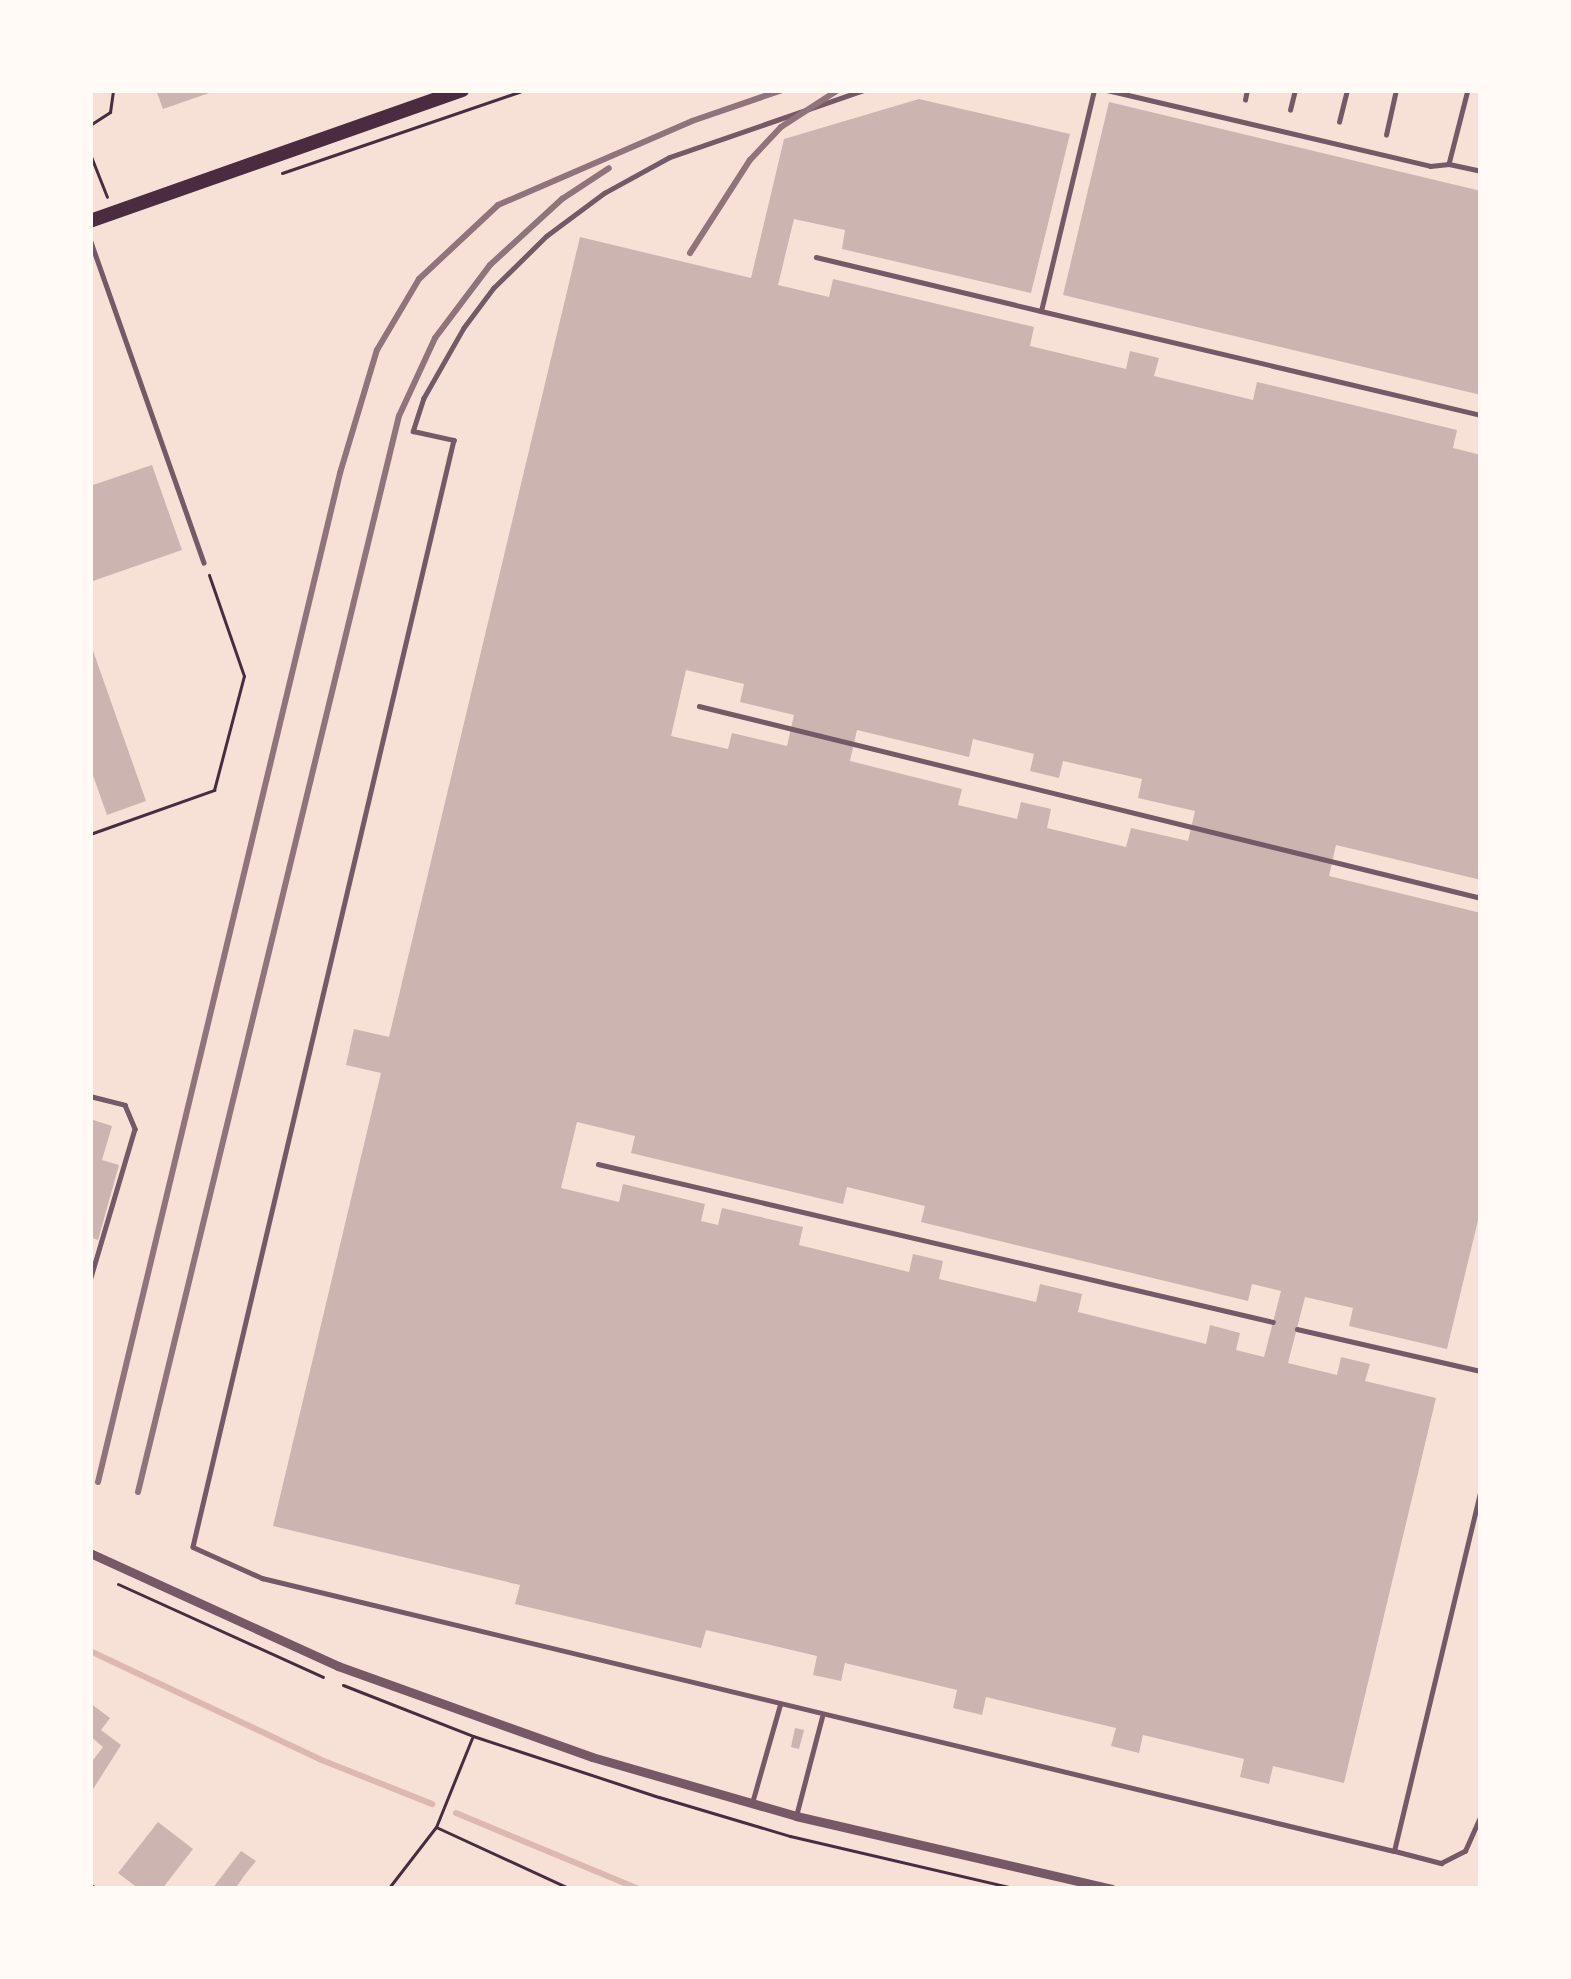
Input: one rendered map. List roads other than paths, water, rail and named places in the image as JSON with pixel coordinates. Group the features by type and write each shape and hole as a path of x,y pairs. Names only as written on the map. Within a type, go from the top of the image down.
{"main road":[{"path":"90,221 464,90"}],"street":[{"path":"90,1552 359,1675 556,1745 796,1816 1112,1889"}],"lane":[{"path":"865,90 669,158 574,214 494,288 464,328 424,398 413,431 454,440 193,1547 262,1578 1441,1863 1465,1851 1481,1815"},
{"path":"1041,311 1094,90"},
{"path":"1108,90 1430,166 1449,164 1481,172"},
{"path":"1245,100 1247,90"},
{"path":"1291,110 1295,90"},
{"path":"1339,122 1347,90"},
{"path":"1385,135 1396,90"},
{"path":"1449,164 1468,90"},
{"path":"90,239 204,562"},
{"path":"816,257 1481,415"},
{"path":"699,706 1481,898"},
{"path":"90,1096 125,1106 136,1130 90,1281"},
{"path":"598,1165 1273,1322"},
{"path":"1297,1329 1481,1371"},
{"path":"1394,1850 1481,1490"},
{"path":"752,1804 780,1705"},
{"path":"796,1816 823,1715"}],"waterway":[{"path":"90,1651 319,1759 432,1804"},
{"path":"456,1813 639,1889"}],"railway":[{"path":"98,1482 340,473 377,350 419,279 498,205 692,121 782,90"},
{"path":"690,253 750,160 781,127 838,90"},
{"path":"138,1492 399,416 435,338 490,265 562,199 609,168"}]}
